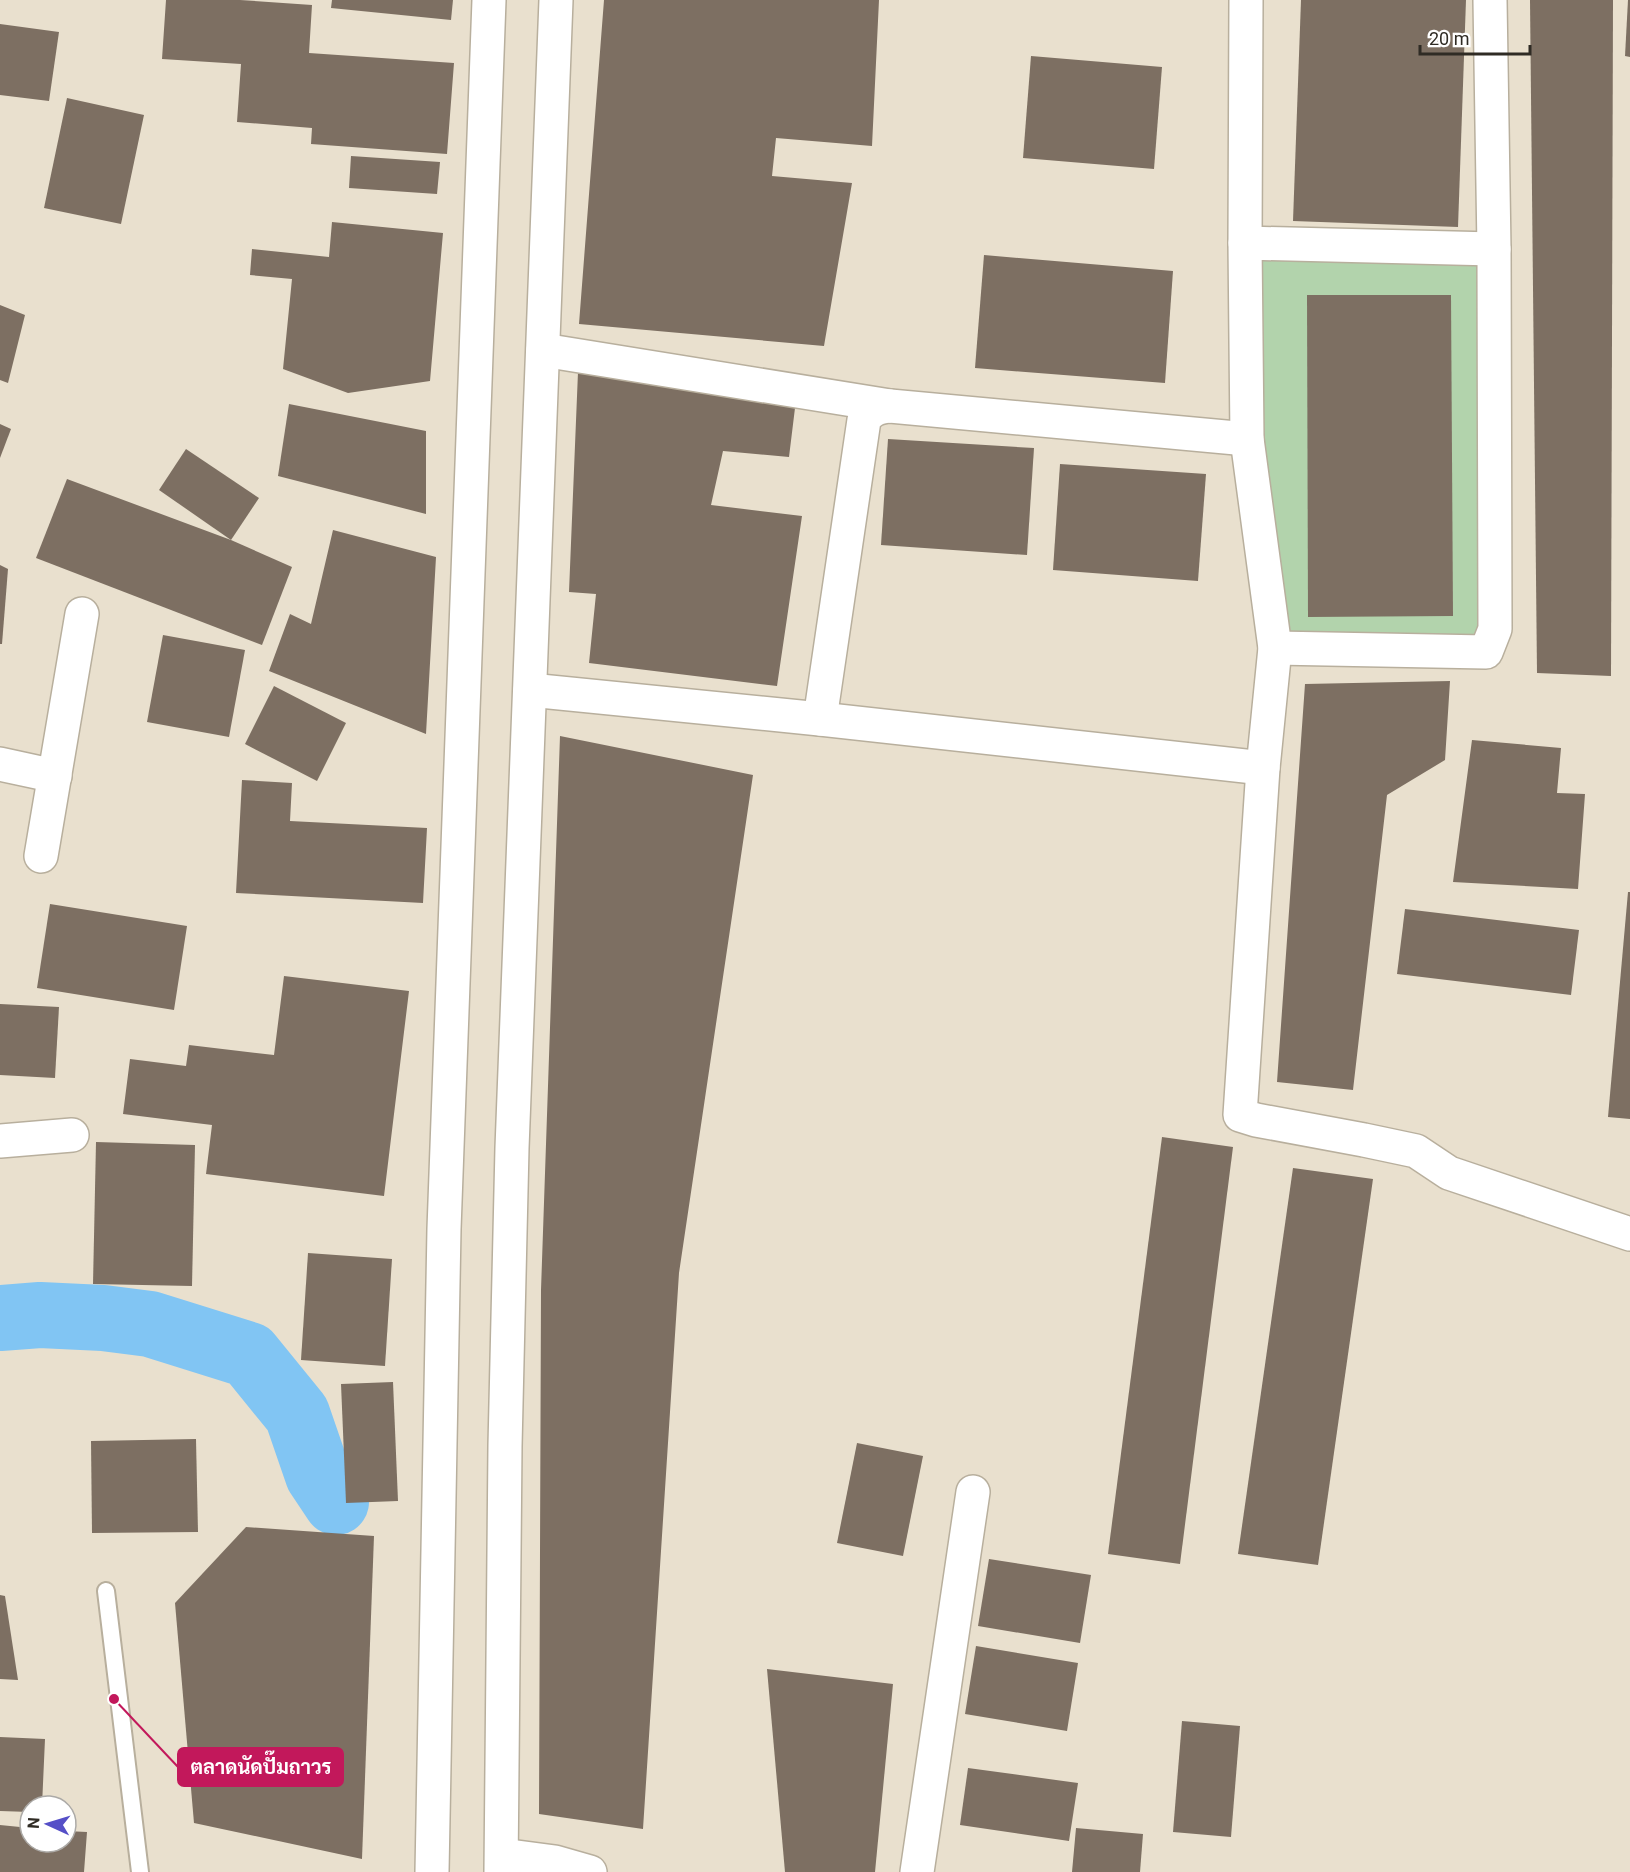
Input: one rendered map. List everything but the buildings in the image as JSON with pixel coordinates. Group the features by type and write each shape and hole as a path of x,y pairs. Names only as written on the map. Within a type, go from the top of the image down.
{"street":[{"path":"432,1872 444,1229 489,0"},
{"path":"556,0 512,1172 505,1446 502,1863 555,1862 590,1872"},
{"path":"1246,0 1247,439 1275,648 1263,768 1239,1115 1416,1151 1449,1173 1630,1234"},
{"path":"1275,648 1486,652 1495,629 1494,249 1490,0"},
{"path":"1245,243 1494,249"},
{"path":"543,350 890,406 1247,439"},
{"path":"820,719 864,420 868,413 890,406"},
{"path":"41,856 82,614"},
{"path":"530,690 820,719 1263,768"},
{"path":"0,764 55,776"},
{"path":"0,1141 72,1135"},
{"path":"917,1872 973,1492"}],"lane":[{"path":"106,1591 140,1872"}],"green space":[{"path":"1245,243 1494,249 1486,652 1275,648"}],"waterway":[{"path":"0,1318 40,1315 103,1318 150,1324 249,1355 297,1414 318,1475 336,1502"}],"place":[{"name":"ตลาดนัดปั๊มถาวร","path":"114,1699"}]}
